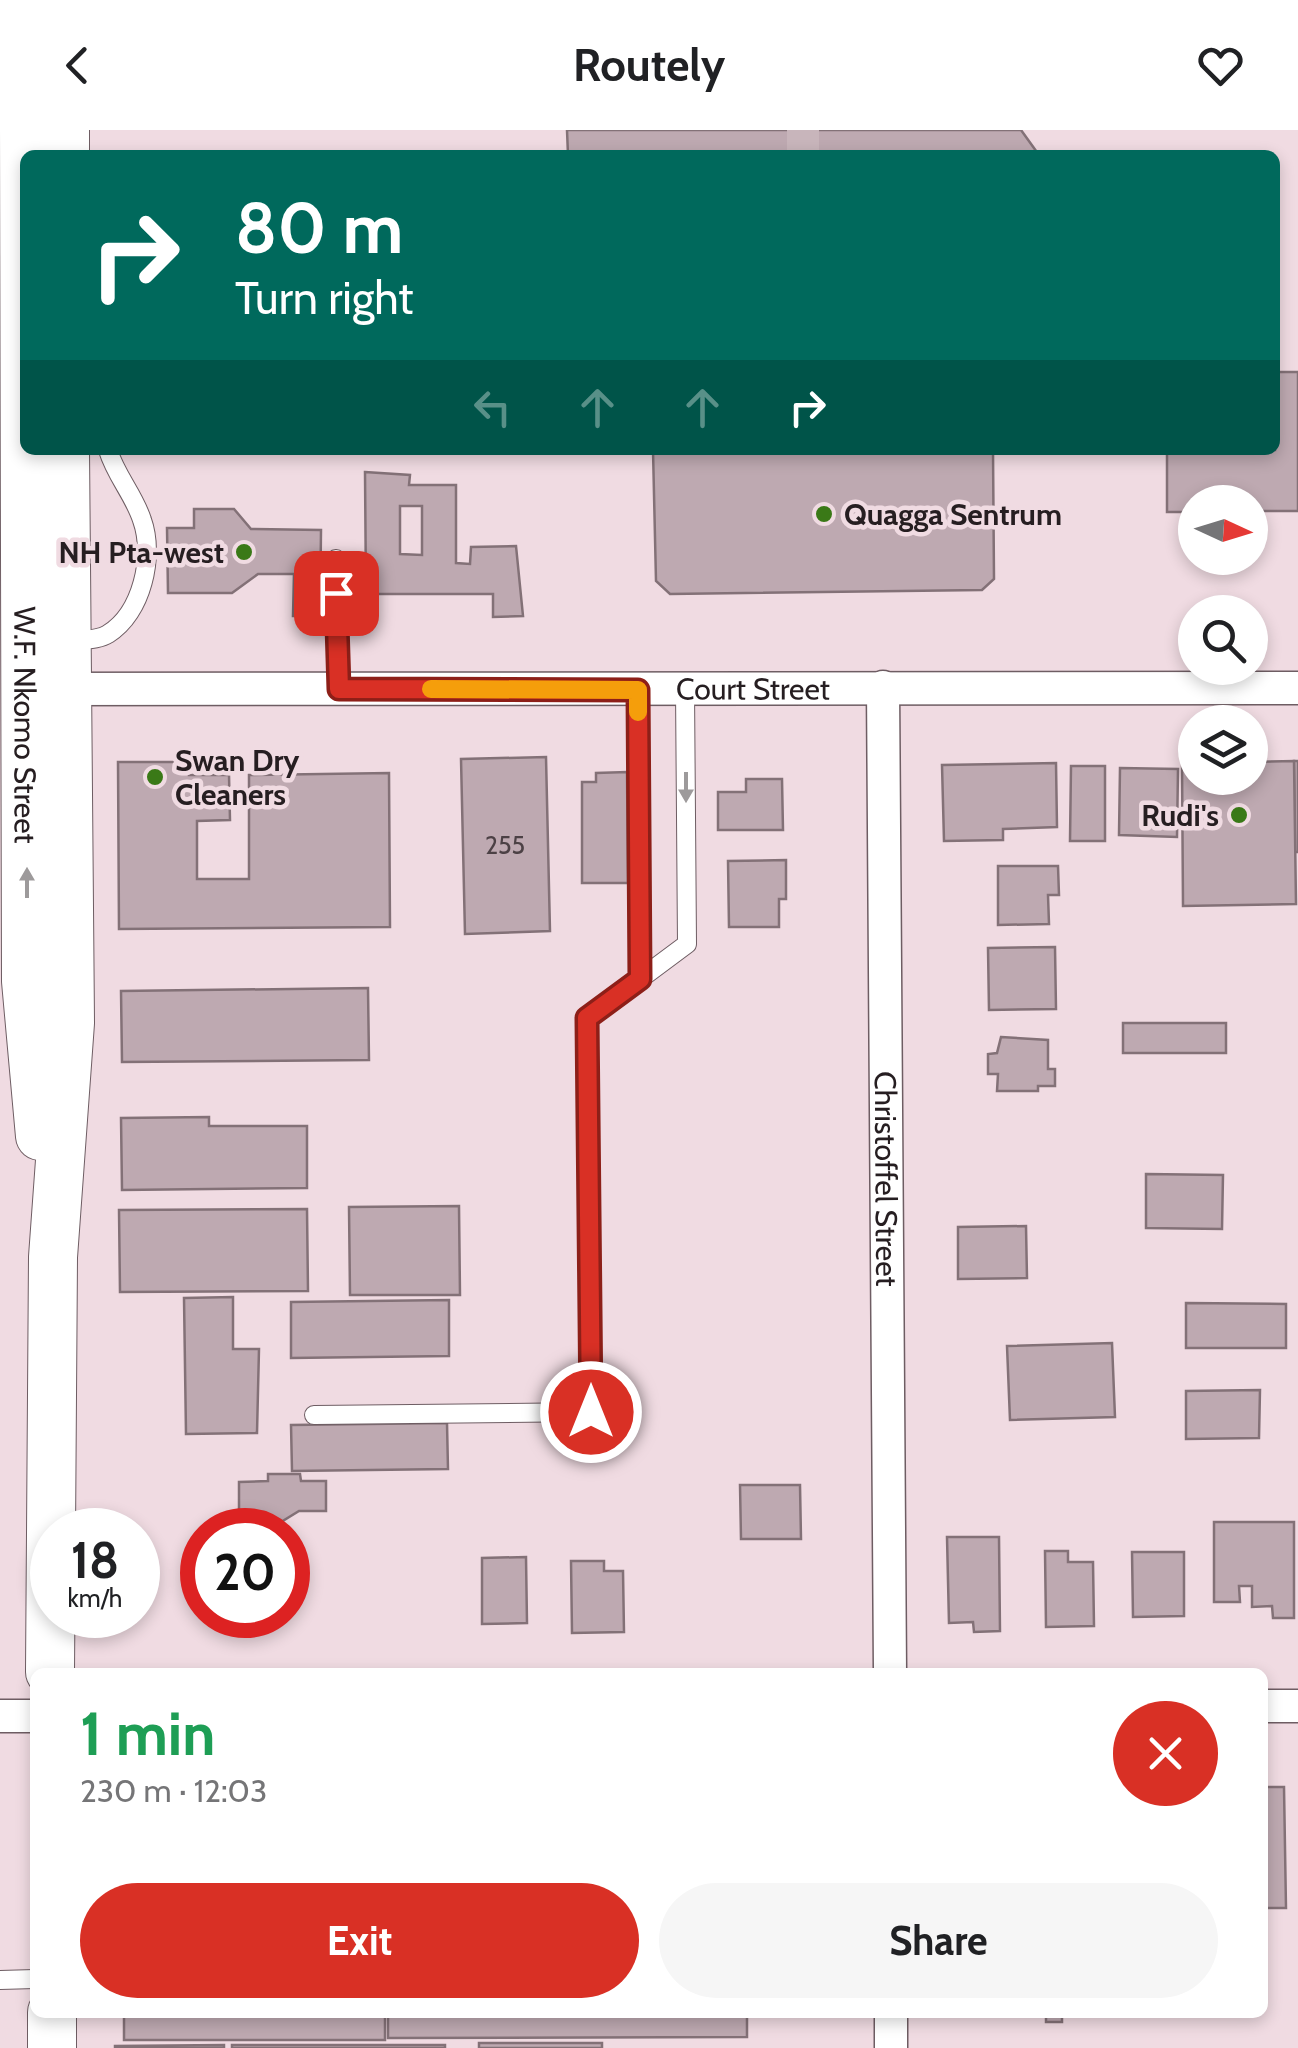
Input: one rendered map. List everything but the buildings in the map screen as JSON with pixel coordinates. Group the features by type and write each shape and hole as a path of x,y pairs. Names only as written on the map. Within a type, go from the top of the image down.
{"main road":[{"name":"W.F. Nkomo Street","path":"20,230 12,507 53,674"},
{"name":"W.F. Nkomo Street","path":"50,1668 53,1257 26,981 53,674 65,455"},
{"path":"52,2018 52,2048"}],"street":[{"name":"Court Street","path":"53,674 339,689 1298,688"},
{"name":"Christoffel Street","path":"883,687 890,1668"},
{"path":"1268,1706 1298,1706"},
{"path":"0,1716 30,1716"},
{"path":"891,2018 891,2048"}],"lane":[{"path":"0,132 8,130"},
{"path":"53,674 110,633 135,603 145,570 146,534 141,517 118,480 110,455"},
{"path":"336,559 339,689"},
{"path":"314,1415 591,1412 587,1018 687,944 685,689"},
{"path":"638,690 640,979"},
{"path":"0,1980 30,1978"}],"tunnel":[{"path":"803,130 803,150"}],"slow traffic":[{"path":"431,689 638,690 638,712"}],"place":[{"name":"Quagga Sentrum","path":"824,514"},
{"name":"NH Pta-west","path":"244,552"},
{"name":"Swan Dry Cleaners","path":"155,777"},
{"name":"Rudi's","path":"1239,815"}],"route":[{"path":"336,593 339,689 638,690 640,979 587,1018 591,1412"}]}
